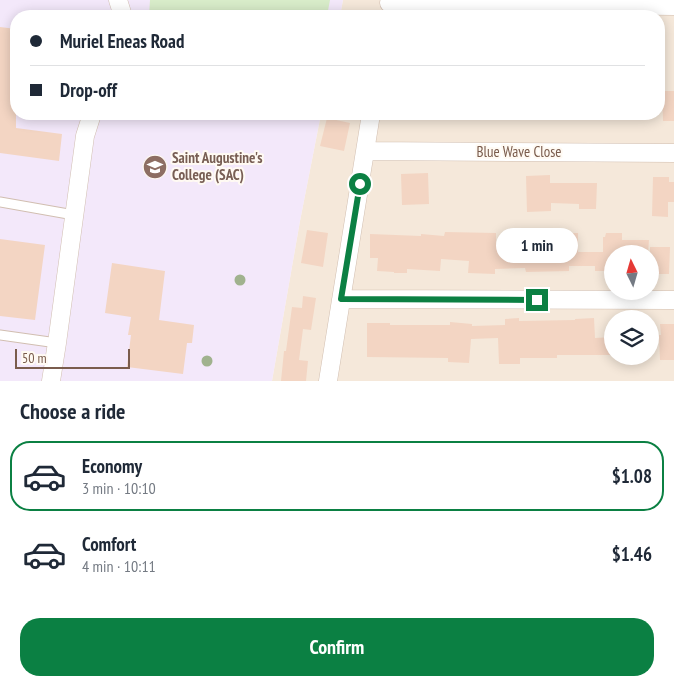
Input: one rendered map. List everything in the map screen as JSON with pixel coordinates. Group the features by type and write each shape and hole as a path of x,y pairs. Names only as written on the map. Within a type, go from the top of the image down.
{"street":[{"path":"388,6 674,6"},
{"path":"51,381 85,136 90,120"},
{"path":"328,381 370,120"},
{"name":"Blue Wave Close","path":"365,151 674,153"},
{"path":"341,299 674,300"}],"lane":[{"path":"0,202 74,215"},
{"path":"0,335 57,343"}],"shaded area":[{"name":"Saint Augustine's College (SAC)","path":"0,0 343,0 341,10 10,10 10,120 320,120 272,381 0,381"},
{"path":"343,0 674,0 674,381 272,381 320,120 665,120 665,10 341,10"}],"green space":[{"path":"150,0 330,0 328,10 149,10"}],"building":[{"path":"0,27 10,28 10,120 16,120 16,128 62,134 59,161 0,153"},
{"path":"665,91 674,91 674,121 663,121 665,120"},
{"path":"326,120 350,123 344,151 320,146"},
{"path":"428,173 429,204 402,205 401,174"},
{"path":"550,175 550,183 597,183 596,209 579,209 579,204 551,203 551,211 527,212 526,176"},
{"path":"653,177 669,177 669,182 674,182 674,202 668,202 668,217 652,216"},
{"path":"307,230 328,233 323,267 301,263"},
{"path":"445,232 496,233 496,244 557,242 557,233 578,233 578,252 603,252 603,237 605,237 606,233 622,233 622,240 649,240 649,245 604,245 604,271 595,271 595,266 569,266 569,271 526,272 525,268 495,269 495,274 468,273 469,261 441,259 440,271 407,269 407,273 394,273 377,271 378,258 370,258 370,234 444,236"},
{"path":"0,239 45,245 35,320 0,316"},
{"path":"659,247 670,247 669,274 659,274"},
{"path":"112,263 165,271 159,320 194,325 192,343 187,343 183,374 127,367 131,335 128,335 131,317 105,313"},
{"path":"303,296 316,298 311,330 303,329 299,360 308,361 306,381 281,381 292,307 302,308"},
{"path":"519,318 519,321 594,318 595,338 604,337 604,355 557,355 557,358 520,358 520,364 499,364 498,338 471,339 469,363 448,362 448,358 367,357 367,323 450,325 450,322 472,324 472,326 505,325 505,319"},
{"path":"660,324 674,324 674,360 660,360 659,335 661,335"}],"place":[{"name":"Saint Augustine's College (SAC)","path":"155,167"}],"route":[{"path":"360,184 341,299 537,300"}]}
